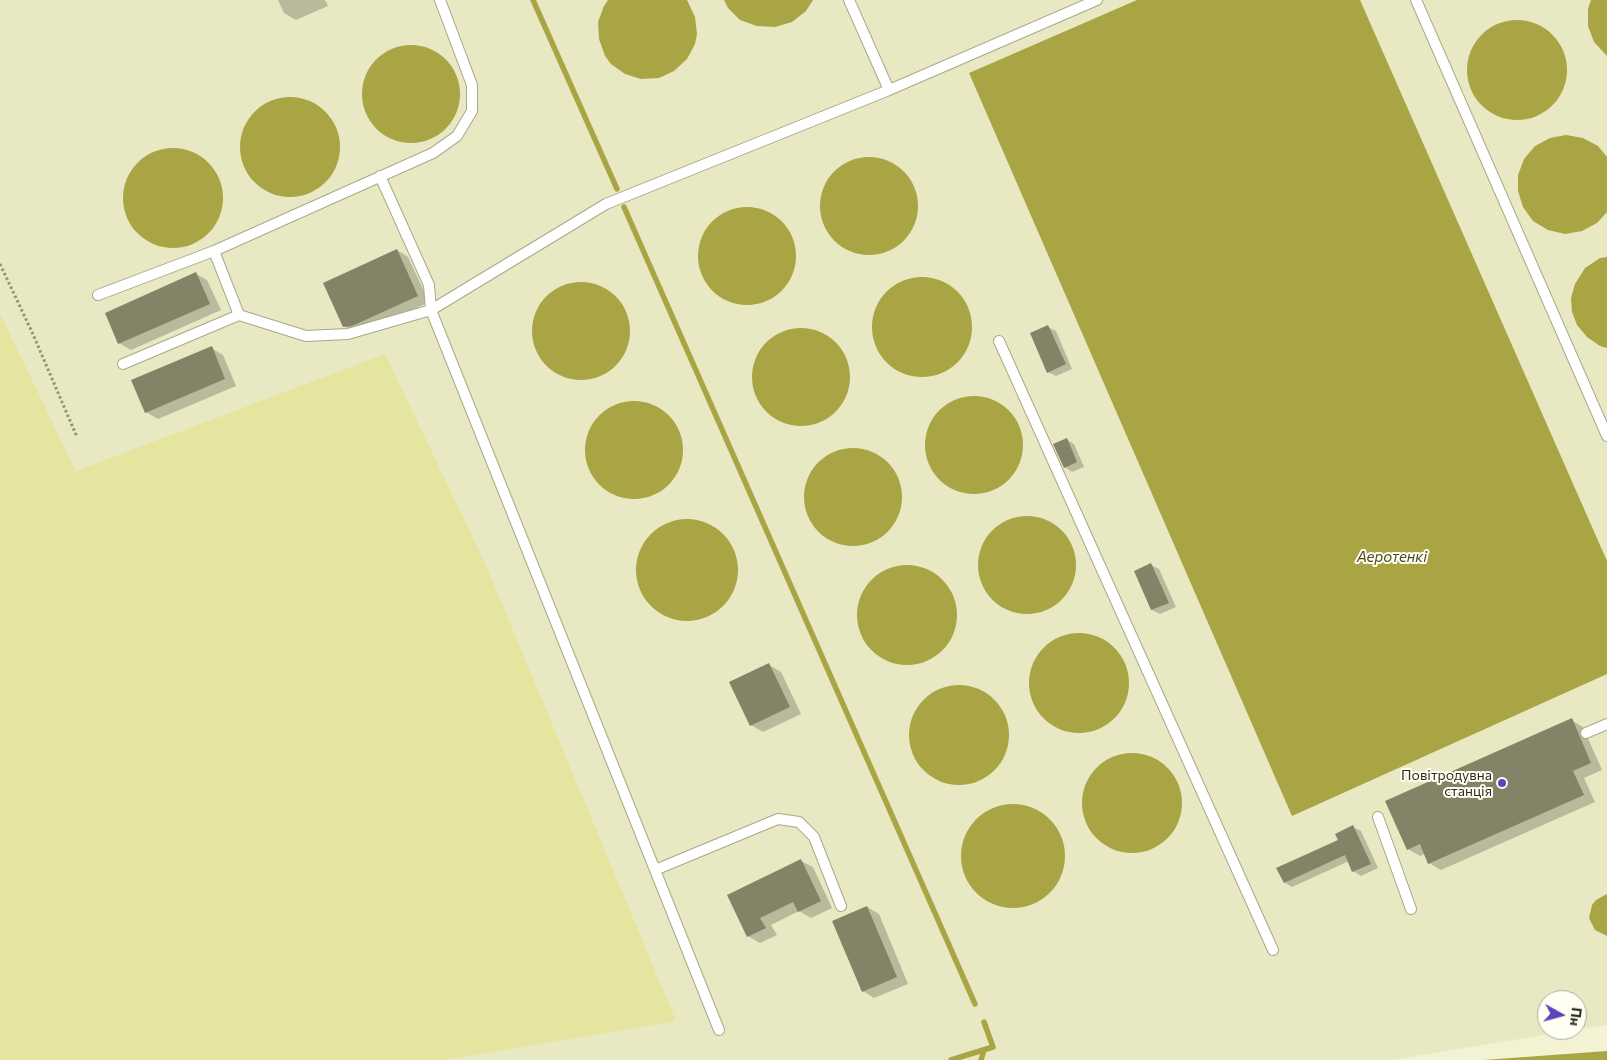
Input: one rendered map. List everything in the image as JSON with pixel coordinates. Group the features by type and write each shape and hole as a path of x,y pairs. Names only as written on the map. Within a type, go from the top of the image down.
{"lane":[{"path":"98,295 214,251 433,153 457,136 472,111 472,85 440,0"},
{"path":"849,0 889,90"},
{"path":"123,364 239,315 306,336 348,334 431,310 606,204 889,90 1097,0"},
{"path":"1416,0 1607,436"},
{"path":"380,176 429,285 431,310 719,1030"},
{"path":"214,251 239,315"},
{"path":"999,341 1272,950"},
{"path":"1586,733 1607,724"},
{"path":"1378,817 1412,909"},
{"path":"655,870 778,819 799,822 814,837 842,906"}],"path":[{"path":"0,264 78,437"}],"shaded area":[{"path":"0,0 1607,0 1607,1025 1587,1028 1587,990 1537,990 1537,1036 1391,1060 0,1060"},
{"path":"0,314 76,471 385,354 484,561 676,1021 442,1060 0,1060"}],"water":[{"path":"608,0 687,0 695,17 697,34 695,44 687,59 674,71 659,78 641,79 625,74 611,64 605,56 599,39 598,22"},
{"path":"724,0 813,0 806,11 792,22 775,27 757,26 740,20 728,8"},
{"name":"Аеротенкі","path":"1137,0 1360,0 1607,561 1607,674 1292,816 969,73"},
{"path":"1591,0 1607,0 1607,56 1594,42 1588,26 1588,9"},
{"path":"1517,20 1536,24 1552,35 1563,51 1567,70 1563,89 1552,105 1536,116 1517,120 1498,116 1482,105 1471,89 1467,70 1471,51 1482,35 1498,24"},
{"path":"411,45 430,49 445,60 456,75 460,94 456,113 445,128 430,139 411,143 392,139 377,128 366,113 362,94 366,75 377,60 392,49"},
{"path":"290,97 300,98 318,105 332,119 339,137 339,157 332,175 318,189 300,196 290,197 280,196 262,189 248,175 241,157 240,147 241,137 248,119 262,105 280,98"},
{"path":"1566,135 1583,138 1598,146 1607,157 1607,212 1597,223 1582,231 1565,234 1548,230 1533,221 1523,207 1518,191 1518,175 1524,159 1535,146 1550,138"},
{"path":"173,148 192,151 209,162 220,179 223,198 220,217 209,234 192,245 173,248 154,245 137,234 126,217 123,198 126,179 137,162 154,151"},
{"path":"869,157 888,161 904,171 914,187 918,206 914,225 904,241 888,251 869,255 850,251 834,241 824,225 820,206 824,187 834,171 850,161"},
{"path":"747,207 766,211 781,222 792,237 796,256 792,275 781,290 766,301 747,305 728,301 713,290 702,275 698,256 702,237 713,222 728,211"},
{"path":"1607,257 1607,348 1600,346 1587,337 1577,325 1572,312 1571,298 1575,284 1585,268 1600,258"},
{"path":"922,277 932,278 950,285 964,299 971,317 971,337 964,355 950,369 932,376 922,377 912,376 894,369 880,355 873,337 872,327 873,317 880,299 894,285 912,278"},
{"path":"581,282 600,286 616,296 626,312 630,331 626,350 616,366 600,376 581,380 562,376 546,366 536,350 532,331 536,312 546,296 562,286"},
{"path":"801,328 820,331 836,342 847,358 850,377 847,396 836,412 820,423 801,426 782,423 766,412 755,396 752,377 755,358 766,342 782,331"},
{"path":"974,396 993,400 1009,410 1019,426 1023,445 1019,464 1009,480 993,490 974,494 955,490 939,480 929,464 925,445 929,426 939,410 955,400"},
{"path":"634,401 653,404 669,415 680,431 683,450 680,469 669,485 653,496 634,499 615,496 599,485 588,469 585,450 588,431 599,415 615,404"},
{"path":"853,448 872,452 887,463 898,478 902,497 898,516 887,531 872,542 853,546 834,542 819,531 808,516 804,497 808,478 819,463 834,452"},
{"path":"1027,516 1046,519 1062,530 1073,546 1076,565 1073,584 1062,600 1046,611 1027,614 1008,611 992,600 981,584 978,565 981,546 992,530 1008,519"},
{"path":"687,519 707,523 723,534 734,550 738,570 734,590 723,606 707,617 687,621 667,617 651,606 640,590 636,570 640,550 651,534 667,523"},
{"path":"897,565 917,565 926,568 943,579 954,596 957,605 957,625 954,634 943,651 926,662 917,665 897,665 879,657 865,643 857,625 857,605 865,587 879,573"},
{"path":"1079,633 1098,637 1115,647 1125,664 1129,683 1125,702 1115,719 1098,729 1079,733 1060,729 1043,719 1033,702 1029,683 1033,664 1043,647 1060,637"},
{"path":"959,685 969,686 987,693 1001,707 1008,725 1008,745 1001,763 987,777 969,784 959,785 949,784 931,777 917,763 910,745 909,735 910,725 917,707 931,693 949,686"},
{"path":"1132,753 1151,757 1167,768 1178,784 1182,803 1178,822 1167,838 1151,849 1132,853 1113,849 1097,838 1086,822 1082,803 1086,784 1097,768 1113,757"},
{"path":"1013,804 1033,808 1050,819 1061,836 1065,856 1061,876 1050,893 1033,904 1013,908 993,904 976,893 965,876 961,856 965,836 976,819 993,808"},
{"path":"1607,894 1607,936 1595,930 1589,918 1592,905 1596,900"},
{"path":"1607,1051 1607,1060 1484,1060"}],"building":[{"path":"397,249 418,296 352,326 343,327 323,283"},
{"path":"196,272 210,304 118,344 105,313"},
{"path":"1048,325 1066,364 1047,373 1030,333"},
{"path":"212,346 225,379 145,413 131,380"},
{"path":"1067,438 1077,462 1064,468 1053,444"},
{"path":"1151,563 1169,603 1151,610 1134,571"},
{"path":"769,663 790,707 750,726 729,682"},
{"name":"Повітродувна станція","path":"1572,718 1591,763 1573,771 1584,795 1428,864 1420,844 1407,850 1385,801"},
{"path":"1353,825 1371,864 1352,872 1345,855 1284,883 1276,868 1338,840 1335,834"},
{"path":"801,859 821,901 798,912 793,902 760,918 766,928 747,937 727,895"},
{"path":"867,906 897,977 862,992 832,921"}],"waterway":[{"path":"533,0 617,189"},
{"path":"624,207 975,1004"},
{"path":"951,1060 993,1047 984,1022"},
{"path":"981,1060 984,1050"}],"place":[{"name":"Повітродувна станція","path":"1502,783"}]}
